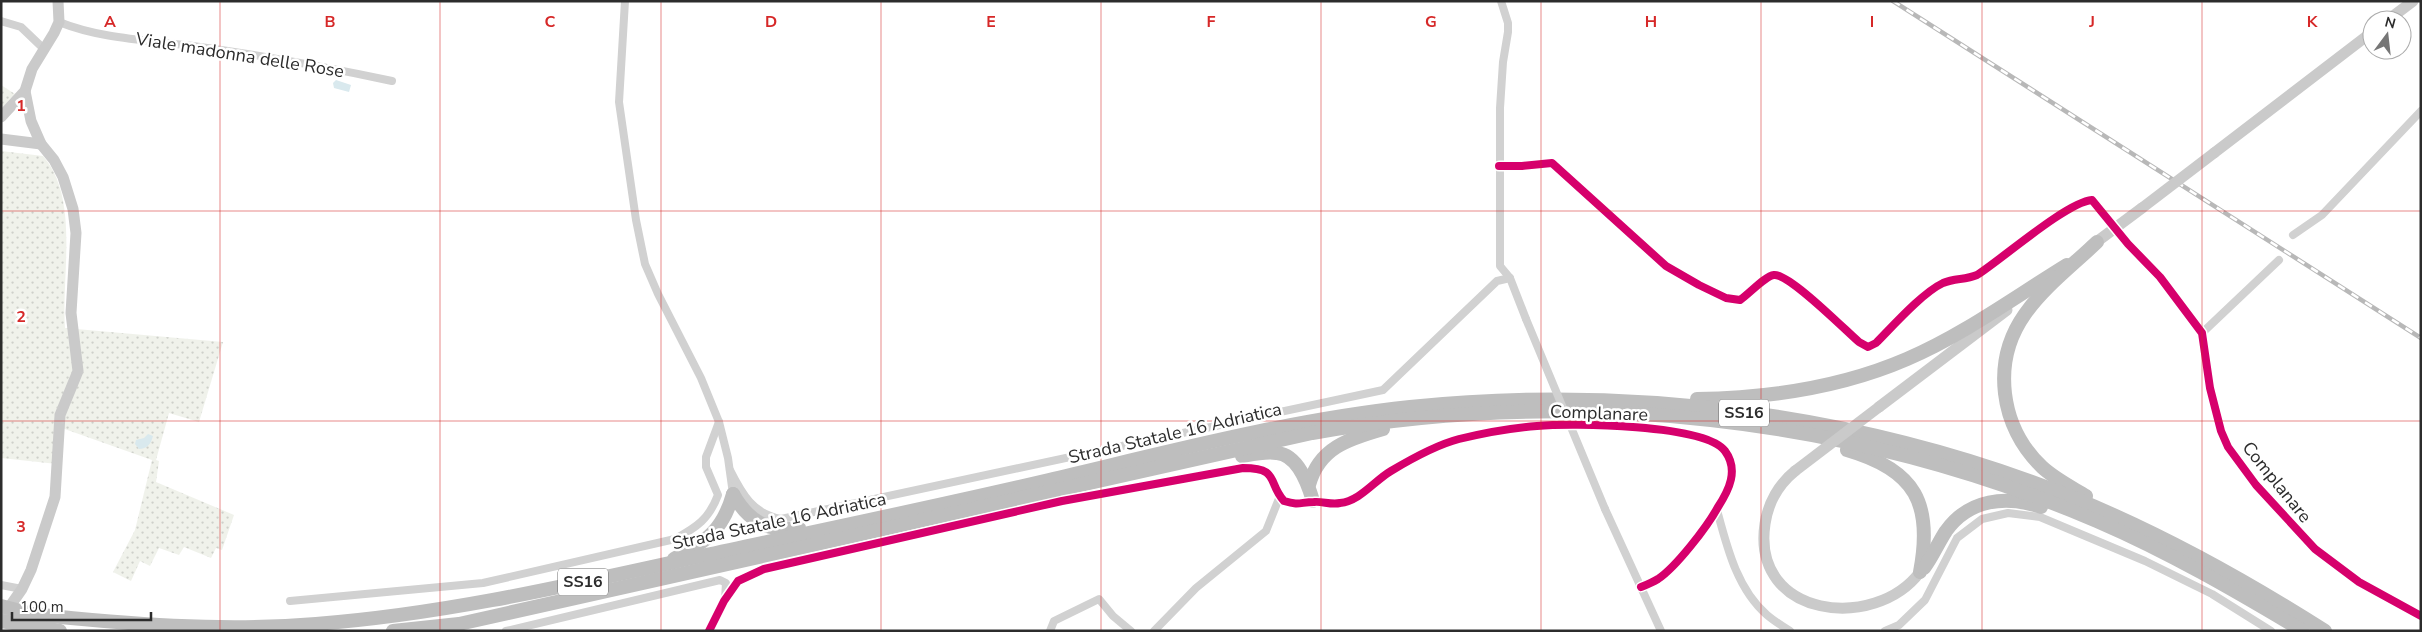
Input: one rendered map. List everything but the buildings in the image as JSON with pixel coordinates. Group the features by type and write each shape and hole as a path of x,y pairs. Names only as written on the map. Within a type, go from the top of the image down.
{"highway":[{"name":"SS16","path":"2097,242 2035,302 2016,329 2009,347 2005,367 2004,385 2008,412 2022,442 2046,470 2076,490 2188,551"},
{"name":"SS16","path":"1599,401 1752,397 1797,392 1842,382 1877,371 1917,354 2067,264"},
{"name":"Strada Statale 16 Adriatica","path":"1,606 32,614 134,624 192,627 314,625 479,604 1336,417 1409,407 1487,401 1599,401 1663,404 1761,415 1864,434 1933,451 2004,473 2068,496 2188,551 2243,581 2325,631"},
{"name":"Strada Statale 16 Adriatica","path":"392,631 459,624 1312,433 1427,417 1497,412 1573,412 1671,416 1742,424 1842,441 1941,465 2045,500 2150,545 2204,573 2303,631"},
{"path":"1308,485 1318,461 1330,451 1358,436 1427,417"},
{"name":"SS16","path":"1742,424 1857,453 1876,461 1895,473 1912,491 1924,517 1926,542 1920,572"},
{"path":"1166,465 1276,452 1292,459 1308,485 1312,501"},
{"name":"SS16","path":"733,494 749,517 760,525 786,530 805,527 826,529"},
{"name":"SS16","path":"661,565 683,554 718,528 726,516 733,494"},
{"name":"SS16","path":"1920,572 1956,519 1976,506 1997,500 2031,504 2150,545"},
{"path":"1,620 35,628 60,631"}],"main road":[{"path":"1,118 25,91 32,70 59,22 58,1"},
{"path":"2401,10 2413,1"},
{"path":"1920,572 1908,591 1895,603 1862,618 1843,619 1827,616 1805,608 1792,599 1779,584 1770,566 1765,546 1764,531 1767,515 1774,496 1795,471 2362,40"},
{"path":"1,620 22,590 31,570 55,497 60,416 78,371 71,314 76,233 73,209 63,177 54,160 41,144 31,121 25,91"},
{"path":"1,139 41,144"}],"street":[{"path":"625,1 619,102 636,220 645,264 658,294 702,378 719,422 730,470 733,494"},
{"path":"1501,1 1508,23 1508,32 1502,62 1499,166 1500,266 1510,278 1605,509 1661,631"},
{"path":"1,21 21,28 44,49"},
{"name":"Viale madonna delle Rose","path":"59,22 73,28 115,37 266,57 392,82"},
{"path":"2293,235 2322,215 2421,110"},
{"path":"1499,166 1552,163 1642,246 1682,276 1726,298 1740,300 1768,277 1781,276 1798,288 1859,342 1868,346 1876,344 1937,286 1952,279 1964,280 1977,275 2048,223 2079,204 2092,200 2102,212"},
{"name":"Complanare","path":"2128,244 2160,276 2202,333 2210,388 2220,431 2228,446 2256,486 2315,548 2359,582 2421,616"},
{"path":"2202,333 2279,260"},
{"path":"730,470 752,506 765,515 781,519 1383,390 1497,281 1510,278"},
{"path":"290,601 484,583 675,539 697,528 713,508 718,495 706,467 706,457 719,422"},
{"name":"Complanare","path":"1312,501 1340,504 1357,496 1390,472 1446,442 1484,433 1539,426 1610,427 1674,431 1712,442 1724,450 1730,461 1732,478 1730,488 1717,510 1676,563 1658,579 1641,587"},
{"path":"709,631 724,601 738,581 764,570 1080,498 1244,468 1256,468 1269,474 1284,501 1302,505 1312,501"},
{"path":"1154,631 1196,588 1266,531 1280,496"},
{"path":"1717,510 1728,550 1744,587 1767,615 1790,631"},
{"path":"1885,631 1899,625 1925,600 1957,538 1982,519 2008,512 2040,517 2129,554 2212,594 2270,631"},
{"path":"506,631 720,580 726,583 724,601"},
{"path":"1,586 22,590"},
{"path":"1050,631 1054,621 1099,598 1113,616 1131,631"}],"shaded area":[{"path":"336,80 351,85 349,92 334,88 333,83"},
{"path":"1,85 15,94 1,109"},
{"path":"1,151 43,156 54,174 61,194 65,215 65,328 223,342 199,422 169,413 156,460 159,461 156,482 234,515 222,550 216,548 211,558 184,547 179,555 159,548 150,566 140,561 131,581 113,572 135,530 152,460 59,427 57,464 1,458"},
{"path":"148,434 153,436 150,444 139,449 135,444 136,440 144,438"}],"tunnel":[{"path":"2102,212 2128,244"}],"railway":[{"path":"1893,1 2421,338"}],"cycle path":[{"path":"1499,166 1552,163 1666,266 1726,298 1740,300 1770,276 1781,277 1804,292 1859,342 1868,347 1876,343 1908,310 1935,288 1947,281 1977,275 2051,220 2081,203 2092,200 2128,244 2160,277 2202,333 2210,388 2221,431 2228,447 2256,485 2315,549 2359,582 2421,616"},
{"path":"709,631 724,601 738,581 764,569 1062,501 1243,468 1263,470 1268,473 1284,501 1297,504 1317,502 1340,503 1354,499 1385,475 1407,462 1450,442 1507,429 1554,425 1606,425 1666,430 1692,435 1713,442 1725,451 1729,458 1732,473 1729,487 1707,525 1691,546 1665,573 1656,580 1641,587"}]}
